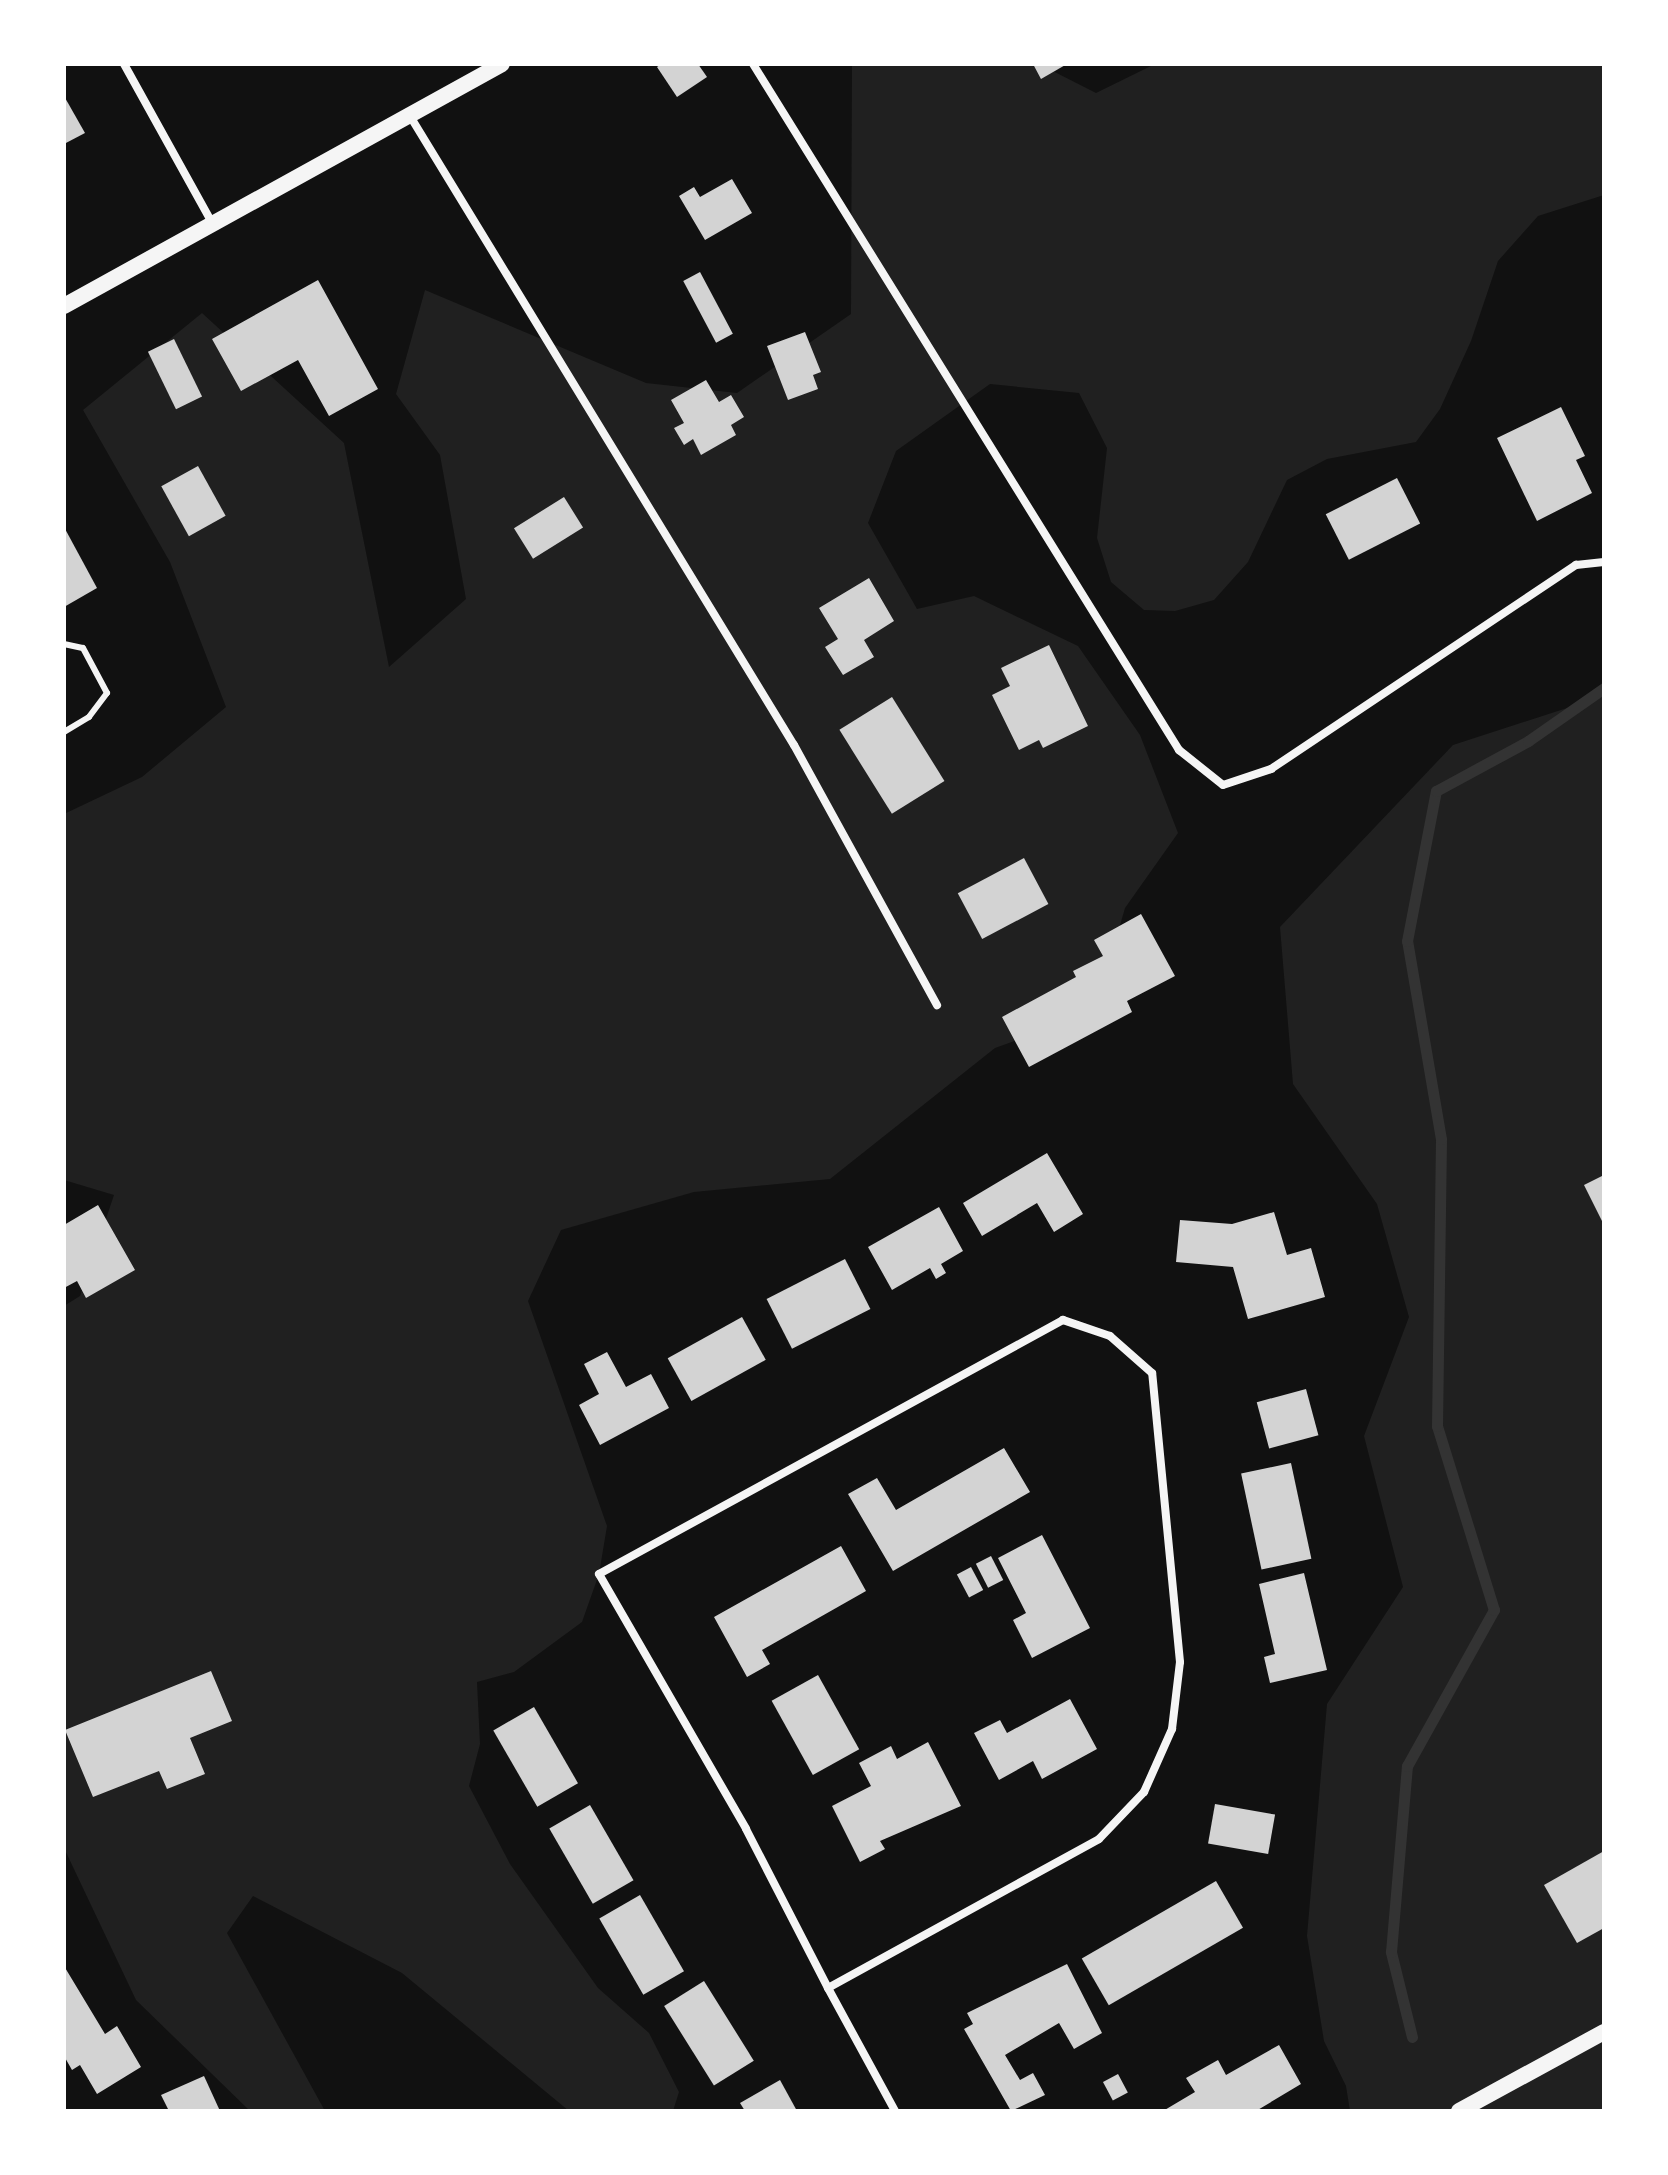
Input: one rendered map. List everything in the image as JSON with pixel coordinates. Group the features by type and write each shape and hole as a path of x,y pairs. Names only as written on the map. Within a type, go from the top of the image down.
{"main road":[{"path":"65,304 502,64"},
{"path":"1459,2111 1604,2032"}],"street":[{"path":"124,64 212,223"},
{"path":"753,64 1179,750 1223,785 1271,769 1576,565 1604,562"},
{"path":"410,116 794,745 937,1005"},
{"path":"828,1988 1099,1839 1144,1792 1172,1729 1180,1662 1152,1373 1110,1336 1063,1320 599,1574 746,1829 828,1988 895,2111"}],"lane":[{"path":"64,644 83,648 107,693 89,717 64,732"}],"shaded area":[{"path":"852,64 1039,64 1096,93 1155,64 1604,64 1604,195 1538,216 1498,261 1471,341 1440,409 1416,442 1327,459 1287,480 1248,562 1214,600 1175,611 1144,610 1111,582 1097,538 1107,448 1079,393 990,384 896,451 868,523 917,609 974,596 1078,646 1140,735 1178,833 1125,908 1095,1012 995,1048 830,1179 694,1192 561,1230 528,1301 607,1526 599,1574 582,1622 514,1672 477,1682 480,1744 469,1786 510,1864 598,1988 649,2033 679,2092 673,2111 569,2111 402,1973 253,1896 227,1933 325,2111 250,2111 136,2000 64,1848 64,1306 80,1296 114,1195 64,1180 64,814 142,777 226,707 170,562 83,410 202,313 344,443 389,667 466,599 440,455 396,394 425,290 646,383 737,393 851,314"},
{"path":"1604,696 1604,2111 1350,2111 1346,2086 1324,2041 1307,1936 1327,1704 1403,1587 1364,1436 1409,1317 1377,1204 1293,1084 1280,927 1453,745"}],"building":[{"path":"661,64 698,64 707,77 677,97 657,67"},
{"path":"1033,64 1067,64 1041,79"},
{"path":"64,96 85,133 64,144"},
{"path":"732,179 752,213 705,240 679,196 694,187 700,197"},
{"path":"700,272 733,334 716,343 683,281"},
{"path":"318,280 378,389 329,416 298,360 241,391 212,339"},
{"path":"805,332 821,372 813,375 818,389 788,400 767,346"},
{"path":"174,339 202,397 176,409 148,352"},
{"path":"706,380 719,402 731,395 744,417 731,425 736,435 701,455 693,439 684,445 674,428 684,423 671,400"},
{"path":"1561,407 1585,456 1576,460 1592,493 1537,521 1497,438"},
{"path":"198,466 226,516 189,536 161,486"},
{"path":"1397,478 1420,523 1349,560 1326,514"},
{"path":"564,497 583,528 533,559 514,528"},
{"path":"64,527 97,588 64,607"},
{"path":"869,578 894,621 864,640 874,657 843,675 825,647 838,639 819,608"},
{"path":"1049,645 1088,726 1043,748 1039,740 1019,750 992,695 1010,686 1001,668"},
{"path":"892,697 944,781 892,814 839,730"},
{"path":"1024,858 1048,904 982,939 958,893"},
{"path":"1141,914 1175,976 1127,1001 1132,1012 1029,1067 1002,1017 1076,977 1073,971 1103,956 1094,940"},
{"path":"1047,1153 1083,1214 1054,1232 1037,1203 982,1236 963,1203"},
{"path":"1604,1175 1604,1225 1584,1185"},
{"path":"98,1205 135,1270 86,1298 77,1281 64,1288 64,1225"},
{"path":"939,1207 963,1251 941,1264 946,1273 936,1279 930,1268 892,1290 868,1247"},
{"path":"1274,1212 1287,1255 1311,1248 1325,1297 1248,1319 1233,1267 1176,1262 1180,1220 1232,1224"},
{"path":"845,1259 870,1309 792,1349 767,1299"},
{"path":"742,1317 766,1360 691,1401 668,1358"},
{"path":"607,1352 626,1387 651,1374 669,1408 600,1445 579,1405 599,1394 584,1364"},
{"path":"1306,1389 1318,1435 1269,1449 1257,1402"},
{"path":"1004,1448 1030,1492 893,1571 848,1494 877,1478 896,1510"},
{"path":"1291,1463 1311,1559 1261,1569 1241,1474"},
{"path":"1042,1535 1090,1628 1032,1658 1013,1620 1026,1613 998,1558"},
{"path":"841,1546 866,1591 762,1650 770,1664 747,1677 714,1617"},
{"path":"991,1556 1003,1580 988,1588 976,1564"},
{"path":"971,1567 983,1590 969,1597 957,1575"},
{"path":"1304,1573 1327,1670 1270,1683 1264,1657 1275,1654 1259,1584"},
{"path":"211,1671 232,1721 190,1738 205,1774 167,1789 159,1771 93,1797 65,1730"},
{"path":"818,1675 859,1749 813,1775 772,1701"},
{"path":"1070,1699 1097,1749 1042,1779 1033,1761 999,1780 974,1733 1000,1720 1007,1733"},
{"path":"534,1707 578,1783 537,1807 493,1730"},
{"path":"928,1742 961,1806 880,1841 885,1849 860,1862 832,1806 871,1786 859,1763 891,1746 897,1759"},
{"path":"1215,1804 1275,1815 1268,1854 1208,1843"},
{"path":"590,1805 634,1880 593,1904 549,1828"},
{"path":"1604,1851 1604,1928 1577,1943 1544,1885"},
{"path":"1216,1881 1243,1928 1109,2005 1082,1958"},
{"path":"640,1895 684,1971 643,1995 599,1918"},
{"path":"1067,1964 1102,2033 1074,2049 1059,2023 1005,2055 1020,2080 1033,2073 1045,2095 1011,2111 964,2029 973,2024 967,2013"},
{"path":"64,1966 105,2034 117,2026 141,2067 97,2094 80,2065 72,2070 64,2056"},
{"path":"704,1981 754,2061 714,2086 664,2006"},
{"path":"1279,2045 1301,2084 1256,2111 1163,2111 1195,2092 1186,2078 1218,2060 1226,2075"},
{"path":"1118,2074 1128,2093 1113,2101 1103,2082"},
{"path":"204,2076 220,2111 169,2111 161,2095"},
{"path":"780,2080 797,2111 745,2111 740,2103"}],"waterway":[{"path":"1412,2037 1391,1952 1407,1766 1494,1610 1437,1426 1441,1139 1407,941 1436,791 1528,741 1604,688"}]}
